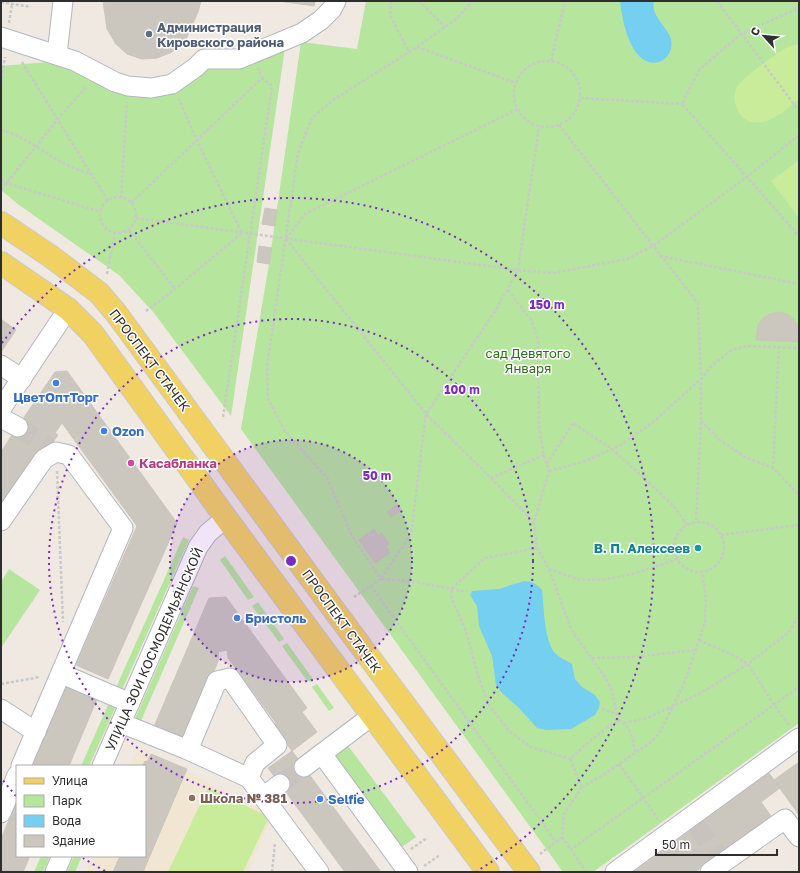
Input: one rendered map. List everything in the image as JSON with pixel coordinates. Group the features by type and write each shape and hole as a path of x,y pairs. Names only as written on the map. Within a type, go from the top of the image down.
{"main road":[{"name":"ПРОСПЕКТ СТАЧЕК","path":"1,223 53,258 99,293 116,313 529,872"},
{"path":"1,263 68,309 93,334 226,518 488,872"}],"street":[{"path":"56,55 63,1"},
{"path":"4,38 75,61 115,82 128,86 151,88 172,84 196,67 204,59 239,60 302,33 321,20 332,9 336,1"},
{"path":"1,409 68,309"},
{"path":"1,365 22,379"},
{"path":"1,418 18,427"},
{"path":"1,521 44,459 53,450 69,455 123,528 62,674 21,765"},
{"name":"УЛИЦА ЗОИ КОСМОДЕМЬЯНСКОЙ","path":"102,765 198,547 208,533 226,518"},
{"path":"62,674 130,703"},
{"path":"188,750 217,680 230,678 277,745 255,763 249,778"},
{"path":"1,709 36,732"},
{"path":"304,767 373,715"},
{"path":"121,723 188,750 249,778 319,872"},
{"path":"615,872 693,822 799,738"},
{"path":"322,754 415,870"},
{"path":"1,813 16,777"},
{"path":"263,797 280,784"},
{"path":"718,863 785,819 799,838"},
{"path":"55,872 62,857"}],"path":[{"path":"391,1 390,15 409,52"},
{"path":"419,1 445,27"},
{"path":"381,579 352,536 327,478 284,430 268,398 267,366 298,153 312,118 333,100 417,47 455,20 473,1"},
{"path":"552,61 565,1"},
{"path":"717,1 799,111"},
{"path":"1,2 30,7"},
{"path":"682,104 699,70 741,34 798,8"},
{"path":"1,83 4,38"},
{"path":"4,38 58,119 108,201"},
{"path":"417,47 516,84"},
{"path":"223,417 272,86 262,78 251,54"},
{"path":"540,61 552,61 562,64 570,69 577,78 581,98 578,108 572,117 560,125 553,127 538,126 532,124 524,118 518,109 514,92 516,84 521,73 530,66 540,61"},
{"path":"1,190 58,119 98,74"},
{"path":"131,203 262,78"},
{"path":"172,84 197,141 242,233"},
{"path":"121,198 128,86"},
{"path":"581,98 682,104 799,236"},
{"path":"285,239 305,214 518,109"},
{"path":"560,125 660,256 698,303 701,420 696,522"},
{"path":"354,597 381,579 411,534 426,414 497,308 518,270 538,126"},
{"path":"1,130 36,146 65,164 92,175"},
{"path":"136,218 518,270 553,272 627,259 653,246 747,177 799,135"},
{"path":"1,179 6,183 101,212"},
{"path":"112,198 121,198 131,203 136,213 136,218 128,230 115,233 110,231 102,223 102,208 108,201 112,198"},
{"path":"128,230 175,289"},
{"path":"107,274 115,233"},
{"path":"146,311 175,289 242,233"},
{"path":"285,239 426,414 534,522"},
{"path":"660,256 799,284"},
{"path":"508,290 532,321 538,340 539,427 544,455 550,471 534,522 537,548 549,569 572,631 612,691 618,720"},
{"path":"550,471 583,462 619,446 652,423 701,378 712,365 732,350 747,346 799,348"},
{"path":"773,468 778,346"},
{"path":"701,420 720,440 745,457 773,468 799,495"},
{"path":"547,464 573,423 612,449 673,505 686,525"},
{"path":"53,450 63,626"},
{"path":"491,478 544,455"},
{"path":"696,522 703,522 716,529 721,535 724,543 724,551 716,565 710,570 694,572 682,565 677,559 674,552 674,544 680,530 686,525 696,522"},
{"path":"721,535 794,527 799,525"},
{"path":"537,548 485,558 452,588 451,596 467,634 477,673 489,705 509,730 531,747 570,759 582,787"},
{"path":"549,569 577,579 602,579 641,572 677,559"},
{"path":"586,872 562,837 564,814 582,787 603,775 651,742 660,732 684,684 705,622 706,599 702,572"},
{"path":"381,579 411,581 467,592"},
{"path":"371,586 556,842"},
{"path":"624,723 647,718 699,694 748,664 788,633 799,616"},
{"path":"699,640 733,655 748,664 774,705 799,738"},
{"path":"591,658 634,657 696,650"},
{"path":"1,684 62,674"},
{"path":"570,850 799,687"},
{"path":"602,709 617,714"},
{"path":"570,759 591,740 618,720"},
{"path":"618,720 624,723 632,735 635,752"},
{"path":"619,764 660,824"},
{"path":"272,872 278,818"},
{"path":"540,854 562,837"},
{"path":"415,870 440,855"}],"shaded area":[{"name":"Школа № 381","path":"137,750 151,754 187,769 205,781 273,815 248,872 86,872 93,857 146,857 146,765 130,765"}],"green space":[{"name":"сад Девятого Января","path":"366,1 799,1 799,723 593,872 563,872 241,429 269,264 301,42 357,49"},
{"path":"799,44 799,99 782,113 769,120 756,123 744,118 738,111 735,102 737,87 746,77 770,58 790,46"},
{"path":"285,48 231,416 154,313 119,275 19,205 1,190 1,66 59,61 116,92 207,66 243,65 266,59"},
{"path":"799,160 799,218 771,181"},
{"path":"183,537 189,540 121,692 115,690"},
{"path":"225,556 254,597 248,600 220,560"},
{"path":"9,569 40,590 1,648 1,582"},
{"path":"193,586 199,588 140,723 134,721"},
{"path":"258,602 284,639 279,642 252,606"},
{"path":"287,643 313,679 308,682 282,646"},
{"path":"317,684 334,708 329,711 312,687"},
{"path":"109,703 116,706 89,765 81,765"},
{"path":"346,743 416,837 399,849 336,759 336,753"},
{"path":"208,788 269,817 243,872 168,872"},
{"path":"41,857 50,857 43,872 34,872"},
{"path":"74,857 82,857 75,872 67,872"}],"water":[{"path":"620,1 654,1 655,13 670,36 672,42 670,51 663,60 659,62 649,62 641,58 635,51 623,20"},
{"path":"524,581 534,583 542,590 547,633 552,649 556,654 572,664 575,679 582,687 595,695 600,702 599,708 595,715 571,729 546,730 537,728 496,685 492,656 479,626 477,606 470,595 472,591 499,589"}],"building":[{"name":"Администрация Кировского района","path":"103,1 201,1 198,12 186,39 172,52 157,58 142,59 127,54 116,44 107,29"},
{"name":"Администрация Кировского района","path":"279,1 315,1 314,6"},
{"path":"265,208 277,210 275,226 262,224"},
{"path":"259,246 272,248 269,264 257,262"},
{"path":"779,312 787,314 794,319 798,326 799,342 756,340 758,325 763,318 770,314"},
{"path":"1,319 16,330 1,352"},
{"path":"67,371 177,523 108,679 76,665 137,526 62,423 55,433 58,435 43,456 12,435 55,372"},
{"path":"12,435 37,451 1,505 1,452"},
{"path":"398,504 402,510 391,517 387,512"},
{"path":"374,529 378,535 382,533 389,544 386,546 390,553 375,563 359,540"},
{"path":"226,597 307,708 302,712 317,732 292,751 273,725 276,723 228,658 227,650 218,652 219,659 184,742 153,729 209,598"},
{"path":"67,686 97,699 69,765 32,765"},
{"path":"292,751 381,872 345,872 268,768"},
{"path":"151,754 187,769 143,872 113,872 120,857 146,857 146,765 143,765 145,761 147,762"},
{"path":"799,762 799,815 774,780"},
{"path":"769,773 780,788 761,802 771,816 695,872 634,872"},
{"path":"16,803 16,857 30,857 23,872 1,872 1,839"}],"tunnel":[{"path":"18,427 49,447"},
{"path":"280,784 304,767"},
{"path":"696,826 718,855"}],"place":[{"name":"Администрация Кировского района","path":"149,34"},
{"name":"ЦветОптТорг","path":"56,383"},
{"name":"Ozon","path":"104,431"},
{"name":"Касабланка","path":"131,463"},
{"name":"В. П. Алексеев","path":"698,548"},
{"name":"Бристоль","path":"237,618"},
{"name":"Школа № 381","path":"192,798"},
{"name":"Selfie","path":"320,799"}]}
